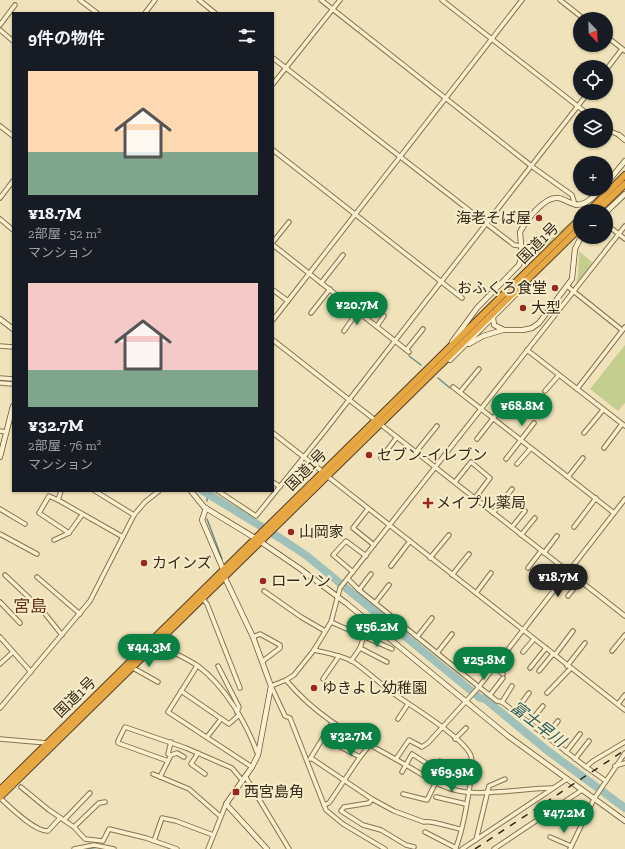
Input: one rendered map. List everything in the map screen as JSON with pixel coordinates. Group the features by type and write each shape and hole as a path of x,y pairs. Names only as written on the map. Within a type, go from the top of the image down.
{"highway":[{"path":"596,204 625,175"},
{"path":"604,204 625,184"},
{"name":"国道1号","path":"0,798 204,600 267,537 375,420 573,227"},
{"name":"国道1号","path":"0,790 255,538 381,425 435,369 573,235"}],"street":[{"path":"80,0 96,12"},
{"path":"146,12 155,0"},
{"path":"199,0 214,12"},
{"path":"321,0 532,166 572,195 575,204"},
{"path":"274,83 340,0"},
{"path":"442,0 580,108"},
{"path":"274,319 522,0"},
{"path":"560,0 575,12"},
{"path":"0,25 15,5"},
{"path":"0,30 12,40"},
{"path":"613,41 624,50 613,62"},
{"path":"274,59 514,245 521,246"},
{"path":"220,492 256,516 487,224 583,100"},
{"path":"0,126 12,135"},
{"path":"613,132 625,140"},
{"path":"274,151 462,298"},
{"path":"613,176 625,161"},
{"path":"0,198 12,182"},
{"path":"613,205 625,194"},
{"path":"579,204 587,202 593,196"},
{"path":"443,354 482,303 519,265 522,256 520,236 521,230 546,200 558,198 573,204"},
{"path":"0,219 12,229"},
{"path":"274,241 289,222"},
{"path":"271,686 294,675 314,650 331,622 338,597 338,591 625,226"},
{"path":"613,230 625,239"},
{"path":"452,357 477,339 504,330 528,329 536,326 573,276 575,249 578,244"},
{"path":"274,246 408,351 423,328"},
{"path":"321,283 343,255"},
{"path":"412,394 494,318 530,277"},
{"path":"567,286 624,329 577,389"},
{"path":"311,313 330,289"},
{"path":"274,291 288,301"},
{"path":"481,316 477,312 482,303"},
{"path":"344,331 358,311"},
{"path":"377,326 384,316"},
{"path":"494,318 493,323 495,327 504,330"},
{"path":"0,319 12,328"},
{"path":"274,341 625,616"},
{"path":"0,346 12,347"},
{"path":"527,350 624,425 604,448"},
{"path":"460,392 478,369"},
{"path":"545,391 559,374"},
{"path":"0,378 12,379"},
{"path":"0,383 12,384"},
{"path":"453,387 614,513"},
{"path":"477,439 510,397"},
{"path":"0,457 12,410"},
{"path":"584,432 603,410"},
{"path":"506,459 534,423"},
{"path":"416,452 437,426"},
{"path":"0,431 6,432"},
{"path":"274,434 389,526 625,710"},
{"path":"381,458 397,437"},
{"path":"517,464 531,448"},
{"path":"568,477 583,458"},
{"path":"455,482 471,462 490,478 475,498"},
{"path":"274,483 280,487"},
{"path":"493,513 512,489"},
{"path":"58,500 61,492"},
{"path":"96,492 134,515"},
{"path":"0,708 90,601 134,515 158,492"},
{"path":"192,492 198,502 206,508 261,542 338,597 468,700 508,736 625,821"},
{"path":"70,533 39,513 49,496 123,538"},
{"path":"574,527 596,498"},
{"path":"396,759 409,740 422,747 468,700 625,499"},
{"path":"206,508 202,520 224,569"},
{"path":"0,509 26,524"},
{"path":"368,509 353,528 374,545"},
{"path":"512,528 525,511"},
{"path":"54,540 70,533 82,515"},
{"path":"521,535 535,518"},
{"path":"0,534 37,554"},
{"path":"430,558 449,535"},
{"path":"528,568 557,536"},
{"path":"353,572 333,555 346,541 366,556"},
{"path":"390,566 410,541"},
{"path":"452,575 469,554"},
{"path":"476,593 491,573"},
{"path":"5,574 42,610 62,635"},
{"path":"359,590 371,574"},
{"path":"37,577 80,614"},
{"path":"225,578 253,637 271,686 285,716 290,718 324,805 331,816 385,849"},
{"path":"347,580 478,688 497,701 502,702 605,783"},
{"path":"568,596 580,581"},
{"path":"375,603 389,585"},
{"path":"264,591 301,617 325,631"},
{"path":"204,600 207,604 240,688"},
{"path":"0,602 20,623"},
{"path":"417,637 432,618"},
{"path":"331,622 392,649"},
{"path":"539,671 574,631"},
{"path":"253,637 260,634 280,646 280,648 263,661"},
{"path":"437,653 452,634"},
{"path":"612,651 625,635"},
{"path":"351,661 360,648 364,636"},
{"path":"0,637 31,672"},
{"path":"383,645 388,638"},
{"path":"524,652 534,639"},
{"path":"547,693 569,667 585,643"},
{"path":"157,644 197,666 210,678 238,713 251,735 258,755"},
{"path":"360,648 388,662"},
{"path":"530,668 546,648"},
{"path":"314,650 339,656 351,661 408,704 443,727 466,749 471,756 470,780 456,848 425,832"},
{"path":"0,664 13,652"},
{"path":"324,679 339,656"},
{"path":"197,666 168,712 252,767"},
{"path":"181,691 229,724 238,713 239,707 218,666"},
{"path":"490,695 503,676 494,667"},
{"path":"133,668 158,682"},
{"path":"286,680 310,706 332,723 436,782 455,790 468,792 488,792 528,788 552,788"},
{"path":"208,849 226,804 252,767 258,755 271,686"},
{"path":"502,702 512,686"},
{"path":"515,712 529,694"},
{"path":"618,704 625,695"},
{"path":"398,719 408,704"},
{"path":"530,723 543,706"},
{"path":"207,737 221,719"},
{"path":"546,736 558,721"},
{"path":"307,762 311,758 332,723"},
{"path":"168,761 120,744 118,741 126,727 172,742 232,768 244,778 289,849"},
{"path":"455,739 466,728"},
{"path":"566,752 580,734"},
{"path":"323,738 360,757"},
{"path":"0,739 47,743"},
{"path":"575,759 589,741"},
{"path":"171,755 168,754 172,742"},
{"path":"586,767 593,761 625,742"},
{"path":"324,805 329,803 360,757 370,745"},
{"path":"160,777 171,755 177,753 184,757"},
{"path":"198,753 191,764 204,774"},
{"path":"550,836 571,848 594,799 625,753"},
{"path":"402,772 405,764 412,754 434,768 440,761 470,780"},
{"path":"311,758 372,799 394,811 424,822 428,821 450,828 461,829"},
{"path":"615,766 625,763"},
{"path":"153,774 189,789 220,816"},
{"path":"476,840 489,786 505,779"},
{"path":"462,849 566,779"},
{"path":"403,794 427,800 436,782"},
{"path":"21,787 60,818 74,827 85,839 103,841 109,829 177,849"},
{"path":"495,848 582,790"},
{"path":"64,820 90,793"},
{"path":"436,797 466,804"},
{"path":"0,798 24,819 44,832 48,831 60,818"},
{"path":"372,799 369,803 344,807 341,811 363,825 381,830 406,845 414,847"},
{"path":"74,827 99,803 105,802"},
{"path":"226,804 267,849"},
{"path":"154,841 162,818 176,821 213,835"},
{"path":"84,848 85,839"},
{"path":"403,849 406,845"},
{"path":"74,849 94,846 114,849"},
{"path":"495,848 501,849"}],"green space":[{"path":"573,220 573,223 537,255 542,247"},
{"path":"579,251 593,263 576,284 578,275"},
{"path":"625,345 625,403 618,411 590,389"}],"waterway":[{"path":"409,356 421,365"},
{"path":"438,378 450,388"},
{"path":"0,381 12,382"},
{"name":"富士早川","path":"205,492 307,556 480,698 485,699 548,751 625,808"},
{"name":"富士早川","path":"207,494 207,501"},
{"path":"207,519 222,559"},
{"path":"85,849 99,847"}],"railway":[{"path":"475,849 625,750"}],"place":[{"name":"海老そば屋","path":"539,218"},
{"name":"おふくろ食堂","path":"555,288"},
{"name":"大型","path":"523,308"},
{"name":"セブン-イレブン","path":"369,455"},
{"name":"メイプル薬局","path":"428,503"},
{"name":"山岡家","path":"291,532"},
{"name":"カインズ","path":"144,563"},
{"name":"ローソン","path":"263,581"},
{"name":"ゆきよし幼稚園","path":"314,688"},
{"name":"西宮島角","path":"236,792"}],"district":[{"name":"宮島","path":"30,606"}]}
